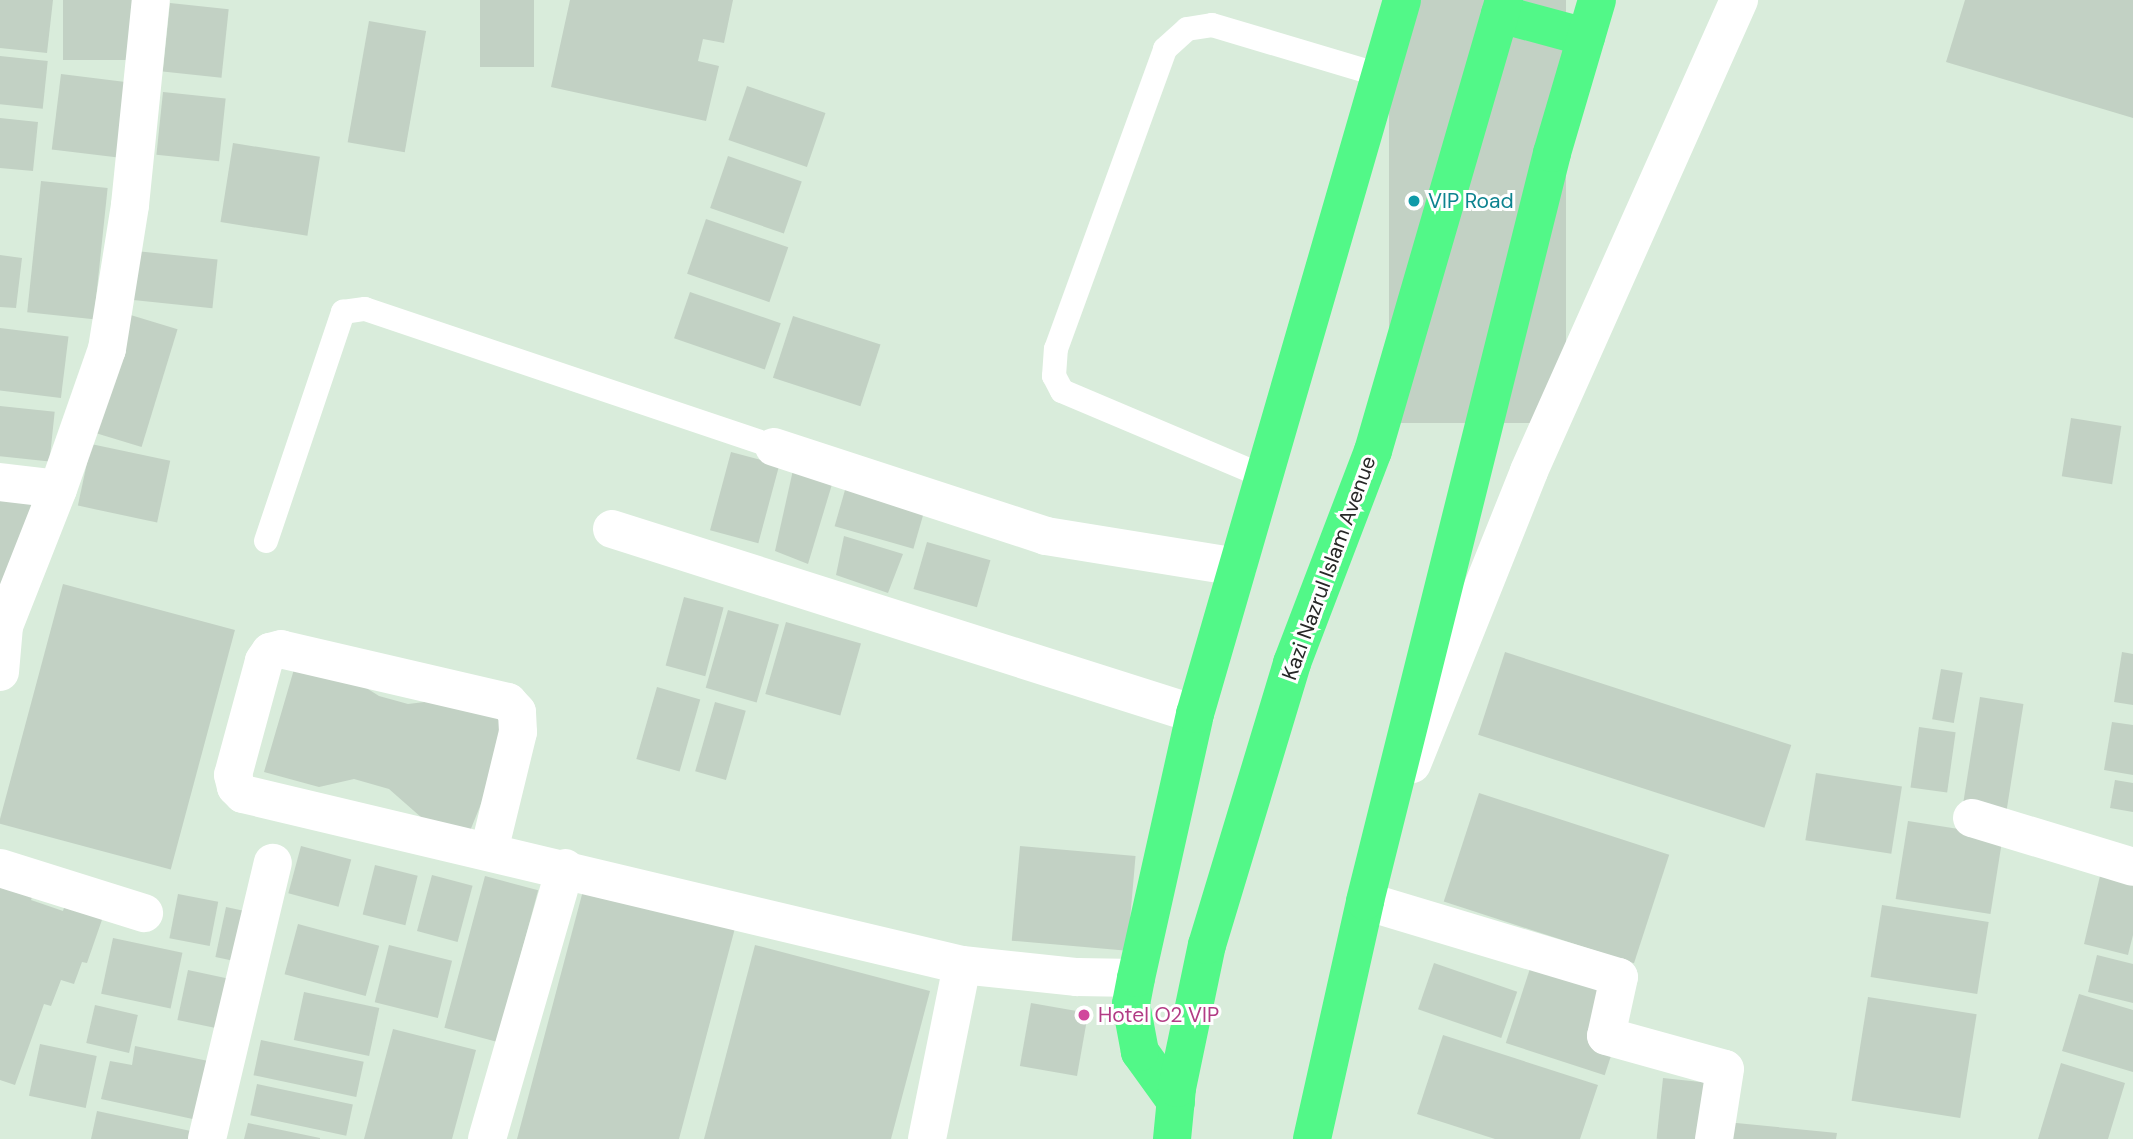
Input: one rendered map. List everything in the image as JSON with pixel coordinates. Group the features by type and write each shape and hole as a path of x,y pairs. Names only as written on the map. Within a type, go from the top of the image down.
{"main road":[{"path":"1174,1121 1140,1052 1131,1004 1136,978 1195,714 1402,0"},
{"path":"1312,1139 1365,901 1549,166 1597,0"},
{"path":"1502,7 1586,37"},
{"name":"Kazi Nazrul Islam Avenue","path":"1174,1121 1208,945 1231,864 1292,663 1373,451 1502,7"}],"street":[{"path":"0,672 4,626 58,489 107,349 130,205 151,0"},
{"path":"1378,850 1529,471 1739,0"},
{"path":"774,447 1046,537 1238,567"},
{"path":"0,482 58,489"},
{"path":"612,529 1195,714"},
{"path":"489,851 518,732 517,712 508,702 281,649 270,652 264,662 233,775 236,787 243,794 489,851 565,868 962,965 1076,977 1136,978"},
{"path":"1972,818 2133,867"},
{"path":"207,1139 273,863"},
{"path":"0,868 144,913"},
{"path":"487,1139 565,868"},
{"path":"1365,901 1619,977 1606,1036 1725,1069 1714,1139"},
{"path":"927,1139 962,965"}],"lane":[{"path":"1263,476 1062,391 1054,376 1056,349 1166,49 1187,29 1212,25 1380,75"},
{"path":"266,541 343,312 365,309 774,447"}],"building":[{"path":"0,0 53,0 47,53 0,48"},
{"path":"63,0 142,0 142,60 63,60"},
{"path":"480,0 534,0 534,67 480,67"},
{"path":"570,0 733,0 724,43 703,39 698,61 719,66 706,121 551,87"},
{"name":"VIP Road","path":"1389,0 1566,0 1566,423 1389,423"},
{"path":"1965,0 2133,0 2133,118 1946,62"},
{"path":"170,3 229,9 221,78 163,72"},
{"path":"369,21 426,31 405,152 348,142"},
{"path":"0,56 48,61 43,109 0,104"},
{"path":"61,74 129,82 120,158 52,149"},
{"path":"747,86 825,113 807,167 728,140"},
{"path":"163,92 226,99 219,161 156,155"},
{"path":"0,118 38,122 33,171 0,168"},
{"path":"233,143 320,157 307,236 220,222"},
{"path":"728,156 802,181 784,233 710,208"},
{"path":"41,181 108,188 94,319 27,312"},
{"path":"706,219 788,247 769,302 687,274"},
{"path":"136,251 218,260 212,308 131,300"},
{"path":"0,255 22,258 16,308 0,307"},
{"path":"690,292 781,323 765,370 674,338"},
{"path":"124,313 178,329 142,447 88,431"},
{"path":"793,316 880,344 860,406 773,378"},
{"path":"0,328 68,336 61,398 0,390"},
{"path":"0,406 55,412 49,461 0,456"},
{"path":"2071,418 2121,426 2112,484 2062,476"},
{"path":"91,444 170,461 157,522 78,506"},
{"path":"731,452 779,465 758,543 710,530"},
{"path":"793,470 833,481 808,564 775,551"},
{"path":"847,483 926,506 913,549 835,526"},
{"path":"0,488 36,497 0,591"},
{"path":"844,536 903,554 888,593 836,575"},
{"path":"927,542 990,560 977,607 913,589"},
{"path":"63,584 235,630 171,870 0,824"},
{"path":"684,597 724,608 705,676 666,666"},
{"path":"728,610 779,625 757,702 706,688"},
{"path":"786,622 861,643 840,716 765,694"},
{"path":"1505,652 1791,745 1764,828 1478,735"},
{"path":"2122,652 2133,654 2133,705 2114,702"},
{"path":"297,659 336,669 379,696 408,704 441,700 505,714 498,762 470,831 422,818 389,789 354,779 319,787 264,772"},
{"path":"1941,669 1963,673 1954,723 1932,719"},
{"path":"657,687 700,699 680,771 636,759"},
{"path":"1980,697 2023,704 2006,813 1963,806"},
{"path":"715,702 746,711 726,780 695,771"},
{"path":"2112,722 2133,725 2133,775 2104,770"},
{"path":"1919,727 1956,732 1947,793 1911,787"},
{"path":"1816,773 1902,787 1891,854 1805,840"},
{"path":"2115,780 2133,783 2133,812 2110,808"},
{"path":"1479,793 1669,855 1634,963 1444,901"},
{"path":"1908,821 2003,836 1990,914 1896,899"},
{"path":"301,846 351,859 339,907 288,893"},
{"path":"1020,846 1136,856 1127,951 1012,941"},
{"path":"2103,863 2133,871 2133,935 2128,955 2084,944"},
{"path":"375,865 418,876 405,925 363,914"},
{"path":"432,875 473,886 458,942 417,931"},
{"path":"485,876 538,890 497,1042 444,1028"},
{"path":"0,877 35,889 31,900 63,911 66,901 104,914 87,963 82,962 74,984 61,980 51,1006 44,1004 15,1085 0,1080"},
{"path":"584,887 735,928 679,1139 517,1139"},
{"path":"178,894 218,902 210,946 169,938"},
{"path":"1882,905 1989,922 1977,994 1871,977"},
{"path":"226,907 249,912 239,962 215,957"},
{"path":"298,924 379,946 366,996 285,974"},
{"path":"113,938 182,953 171,1009 101,994"},
{"path":"389,945 452,961 438,1018 375,1002"},
{"path":"755,945 930,991 891,1139 704,1139"},
{"path":"1537,947 1636,979 1605,1075 1506,1043"},
{"path":"2097,955 2133,964 2133,1003 2088,992"},
{"path":"1434,963 1517,992 1501,1038 1418,1009"},
{"path":"188,970 236,980 225,1030 177,1020"},
{"path":"304,992 379,1008 369,1056 294,1040"},
{"path":"2079,994 2133,1010 2133,1072 2062,1051"},
{"path":"1868,997 1977,1014 1960,1118 1852,1101"},
{"path":"1031,1003 1088,1013 1077,1076 1020,1066"},
{"path":"95,1005 138,1015 129,1053 86,1043"},
{"path":"393,1029 476,1050 452,1139 364,1139"},
{"path":"1443,1035 1598,1085 1580,1139 1495,1139 1417,1114"},
{"path":"261,1040 364,1062 356,1097 254,1075"},
{"path":"40,1044 97,1056 86,1108 29,1096"},
{"path":"135,1046 223,1064 211,1123 101,1099 110,1061 132,1065"},
{"path":"2061,1063 2125,1083 2108,1139 2038,1139"},
{"path":"1663,1078 1717,1084 1711,1139 1657,1139"},
{"path":"257,1084 353,1104 346,1136 250,1115"},
{"path":"97,1111 205,1134 204,1139 91,1139"},
{"path":"1726,1122 1837,1133 1836,1139 1724,1139"},
{"path":"248,1123 320,1138 320,1139 244,1139"}],"place":[{"name":"VIP Road","path":"1414,201"},
{"name":"Hotel O2 VIP","path":"1084,1015"}]}
